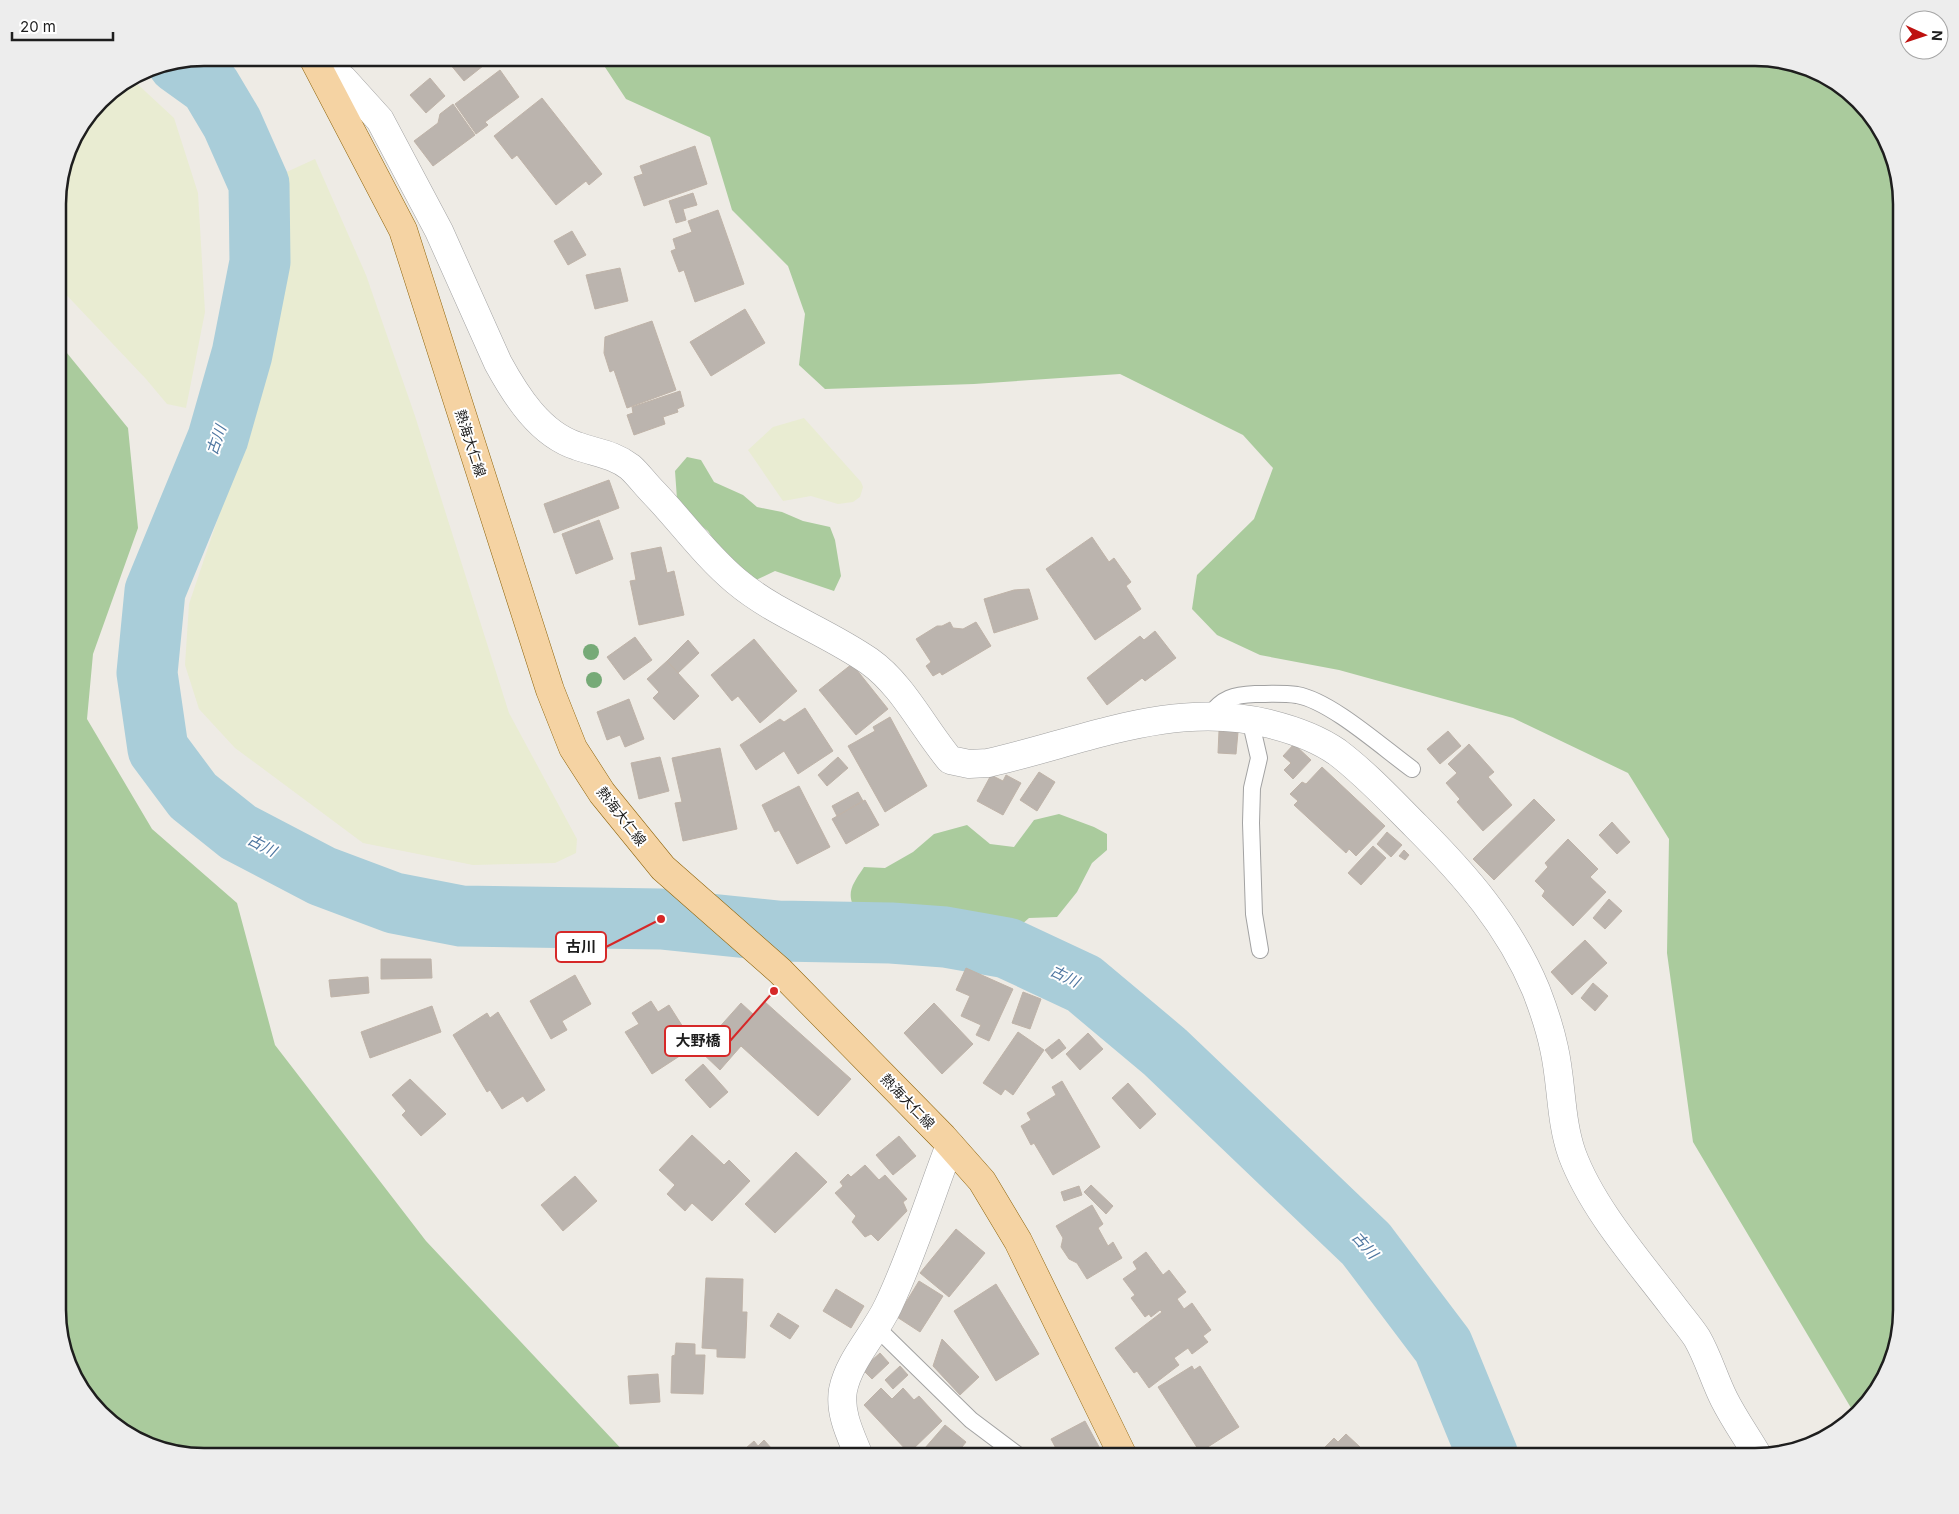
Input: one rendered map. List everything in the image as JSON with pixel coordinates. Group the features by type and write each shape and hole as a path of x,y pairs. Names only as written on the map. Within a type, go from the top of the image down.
{"main road":[{"name":"熱海大仁線","path":"319,67 403,230 550,690 573,748 602,793 663,868 689,893 780,971 950,1145 982,1181 1018,1241 1119,1448"}],"street":[{"path":"326,67 343,79 380,120 439,231 498,363 508,381 536,418 559,438 577,446 598,451 630,467 701,547 736,581 770,605 870,661 893,682 950,760 969,764 988,763 1116,727 1184,716 1250,719 1292,730 1315,739 1337,752 1383,794 1447,857 1477,891 1515,944 1537,992 1554,1048 1564,1124 1572,1154 1584,1181 1622,1240 1697,1339 1726,1402 1753,1448"},
{"path":"856,1448 845,1420 842,1405 843,1391 854,1363 877,1328 889,1304 950,1145"}],"lane":[{"path":"1209,716 1216,706 1226,698 1271,694 1298,695 1328,709 1412,769"},
{"path":"1250,719 1259,758 1252,788 1251,823 1254,914 1260,950"},
{"path":"877,1328 971,1420 1008,1448"}],"green space":[{"path":"1755,66 1782,69 1816,80 1839,95 1852,107 1864,120 1879,143 1890,177 1893,204 1893,1310 1890,1337 1879,1371 1864,1394 1852,1407 1693,1142 1667,953 1669,839 1628,773 1513,718 1339,670 1260,655 1217,635 1192,609 1197,575 1254,519 1273,468 1243,435 1120,374 974,384 825,389 799,365 805,314 788,266 732,210 710,137 626,99 605,67"},
{"path":"137,84 174,118 198,193 205,312 186,408 167,404 146,379 67,296 67,186 71,169 80,143 101,113 113,101"},
{"path":"315,159 366,275 415,416 509,713 577,839 576,853 555,863 473,865 363,843 235,748 199,709 185,665 189,604 246,435 283,287 280,175"},
{"path":"67,353 128,428 138,528 93,654 87,719 152,829 237,903 275,1045 426,1241 620,1448 204,1448 177,1445 152,1437 120,1419 95,1394 80,1371 69,1337 67,1319"},
{"path":"804,418 861,482 863,487 860,497 853,502 838,504 811,496 783,501 748,450 773,427"},
{"path":"687,457 701,460 714,482 743,495 757,507 782,512 803,521 830,527 835,540 841,576 834,591 775,571 756,580 730,565 708,531 686,513 677,499 675,471"},
{"path":"1059,814 1107,834 1107,850 1092,863 1077,892 1057,917 1029,918 1013,932 926,924 897,925 875,917 859,917 855,909 851,891 855,880 864,867 885,868 913,852 934,834 967,825 990,844 1014,847 1034,820"}],"building":[{"path":"452,67 482,67 464,81"},
{"path":"500,70 519,97 485,122 488,125 476,134 455,104"},
{"path":"430,78 445,96 426,113 410,95"},
{"path":"542,98 602,174 589,185 586,181 556,205 517,155 512,159 494,136"},
{"path":"453,104 475,135 433,166 414,141 438,123 440,114"},
{"path":"695,146 707,184 644,206 634,177 643,174 640,166"},
{"path":"693,193 697,205 683,209 686,220 676,223 669,201"},
{"path":"718,210 744,284 695,302 684,270 679,272 671,251 676,249 673,239 692,232 688,221"},
{"path":"572,231 586,255 568,265 554,241"},
{"path":"620,268 628,301 595,309 586,275"},
{"path":"745,309 765,343 711,376 690,342"},
{"path":"652,321 676,390 627,408 614,370 610,372 604,353 605,337"},
{"path":"680,391 684,406 677,409 678,412 663,417 665,424 634,435 627,415 633,413 632,407"},
{"path":"609,480 619,508 554,533 544,504"},
{"path":"599,520 613,559 576,574 562,534"},
{"path":"1092,537 1109,562 1114,558 1131,582 1126,586 1141,609 1095,640 1046,569"},
{"path":"661,547 667,573 674,571 684,615 639,625 630,581 636,580 631,553"},
{"path":"1029,589 1038,619 994,633 984,599 1014,590"},
{"path":"950,622 953,628 963,629 976,622 991,646 942,675 940,672 933,676 926,666 931,662 916,639 937,626"},
{"path":"1155,631 1176,658 1145,681 1142,678 1107,705 1087,678 1140,636 1144,640"},
{"path":"635,637 652,660 624,680 607,657"},
{"path":"754,639 797,691 760,723 738,696 732,701 711,675"},
{"path":"688,640 699,653 678,673 667,661"},
{"path":"667,661 699,696 674,720 653,698 659,692 647,679"},
{"path":"852,664 888,709 856,735 819,690"},
{"path":"629,699 644,739 625,747 620,735 607,740 597,712"},
{"path":"805,708 833,751 798,774 784,751 756,770 740,745 780,719 784,722"},
{"path":"890,717 927,786 885,812 848,746 875,731 873,727"},
{"path":"1219,731 1238,732 1236,754 1218,753"},
{"path":"1448,731 1461,746 1440,764 1427,749"},
{"path":"1294,744 1311,760 1293,779 1284,770 1291,763 1283,756"},
{"path":"1469,744 1494,772 1488,777 1512,805 1483,831 1457,802 1460,799 1446,783 1457,773 1448,764"},
{"path":"720,748 737,829 683,841 675,803 682,802 672,758"},
{"path":"660,757 669,791 639,799 631,763"},
{"path":"838,757 848,768 827,786 818,775"},
{"path":"1322,767 1385,826 1356,856 1349,849 1346,853 1294,805 1298,801 1290,794 1302,782 1306,784"},
{"path":"1039,772 1055,782 1037,811 1020,800"},
{"path":"991,775 1003,781 1006,775 1021,783 1003,815 977,801"},
{"path":"799,786 830,847 797,864 779,830 775,832 762,805"},
{"path":"858,792 863,801 837,816 832,806"},
{"path":"1534,799 1555,820 1494,880 1473,859"},
{"path":"865,800 879,825 846,844 832,819"},
{"path":"1612,822 1630,842 1617,854 1599,835"},
{"path":"1387,832 1402,845 1391,857 1377,844"},
{"path":"1568,839 1598,869 1590,877 1606,892 1573,926 1542,896 1545,891 1535,881 1548,867 1545,863"},
{"path":"1373,846 1386,858 1361,885 1348,873"},
{"path":"1404,850 1409,855 1405,860 1399,856"},
{"path":"1609,899 1622,911 1605,929 1593,918"},
{"path":"1585,940 1607,963 1572,995 1551,972"},
{"path":"381,959 431,959 432,978 381,979"},
{"path":"966,968 1013,989 989,1041 976,1035 981,1025 961,1016 970,996 956,990"},
{"path":"575,975 591,1004 562,1021 567,1030 551,1039 530,1001"},
{"path":"368,977 369,993 331,997 329,980"},
{"path":"1593,983 1608,996 1595,1011 1581,998"},
{"path":"1023,992 1041,999 1030,1029 1012,1023"},
{"path":"651,1001 658,1012 669,1005 695,1046 652,1074 625,1032 639,1024 632,1013"},
{"path":"765,1002 851,1079 818,1116 741,1046 720,1070 699,1050 741,1003 754,1015"},
{"path":"934,1003 973,1044 942,1074 904,1033"},
{"path":"432,1006 441,1032 370,1058 361,1032"},
{"path":"498,1012 545,1090 527,1102 523,1096 502,1109 490,1090 487,1092 453,1035 487,1013 490,1018"},
{"path":"1018,1032 1044,1050 1013,1095 1005,1089 1001,1095 983,1083"},
{"path":"1088,1033 1103,1049 1080,1070 1066,1054"},
{"path":"1059,1039 1066,1048 1052,1059 1045,1050"},
{"path":"703,1064 728,1092 710,1108 685,1080"},
{"path":"410,1079 446,1114 421,1136 402,1115 406,1111 392,1095"},
{"path":"1062,1081 1100,1147 1053,1175 1034,1143 1031,1145 1021,1126 1031,1120 1027,1113 1056,1095 1052,1087"},
{"path":"1128,1083 1156,1114 1140,1129 1112,1098"},
{"path":"692,1135 724,1165 729,1160 750,1181 712,1221 692,1203 685,1211 667,1194 675,1185 659,1170"},
{"path":"899,1136 916,1156 893,1175 876,1155"},
{"path":"796,1152 827,1182 775,1233 745,1204"},
{"path":"865,1165 879,1180 885,1175 907,1199 903,1202 907,1211 878,1241 871,1234 865,1237 852,1222 856,1216 835,1193 843,1186 840,1182 848,1174 851,1177"},
{"path":"575,1176 597,1201 563,1231 541,1205"},
{"path":"1091,1185 1113,1206 1106,1214 1084,1192"},
{"path":"1079,1186 1082,1195 1064,1201 1061,1192"},
{"path":"1092,1205 1103,1224 1098,1228 1108,1246 1113,1242 1122,1258 1087,1279 1077,1263 1069,1259 1061,1247 1063,1238 1056,1226"},
{"path":"956,1229 985,1253 949,1297 920,1273"},
{"path":"1146,1252 1163,1275 1169,1270 1186,1292 1177,1299 1184,1309 1192,1303 1211,1330 1203,1336 1208,1342 1192,1354 1188,1348 1174,1358 1179,1365 1149,1388 1137,1371 1134,1373 1115,1348 1162,1312 1160,1310 1151,1317 1149,1314 1145,1317 1131,1298 1135,1295 1123,1279 1137,1269 1133,1262"},
{"path":"706,1278 743,1279 742,1312 747,1312 745,1358 717,1357 717,1349 702,1348"},
{"path":"919,1281 943,1296 920,1332 897,1317"},
{"path":"996,1284 1039,1354 996,1381 954,1311"},
{"path":"836,1289 864,1306 851,1328 823,1311"},
{"path":"778,1313 799,1326 790,1339 770,1326"},
{"path":"942,1339 979,1377 960,1395 933,1366"},
{"path":"676,1343 695,1344 695,1355 705,1355 703,1394 671,1393 672,1356 675,1355"},
{"path":"880,1353 889,1363 872,1379 862,1369"},
{"path":"900,1366 908,1375 893,1389 885,1380"},
{"path":"1192,1366 1194,1370 1200,1366 1239,1427 1206,1448 1197,1448 1158,1387"},
{"path":"658,1374 660,1402 630,1404 628,1376"},
{"path":"881,1388 892,1399 903,1388 914,1400 919,1396 942,1421 914,1448 904,1448 864,1405"},
{"path":"1085,1421 1100,1448 1056,1448 1051,1439"},
{"path":"945,1425 966,1442 962,1447 963,1448 925,1448"},
{"path":"1346,1434 1360,1447 1324,1448 1334,1438 1338,1442"},
{"path":"764,1440 771,1448 746,1448 754,1441 758,1446"}],"waterway":[{"name":"古川","path":"185,68 210,86 232,123 259,184 260,262 242,354 218,438 155,591 147,673 158,749 193,796 238,832 322,876 394,903 461,916 661,919 778,931 891,933 945,937 1007,948 1084,984 1165,1052 1366,1244 1443,1346 1485,1448"}],"place":[{"name":"古川","path":"661,919"},
{"name":"大野橋","path":"774,991"}]}
